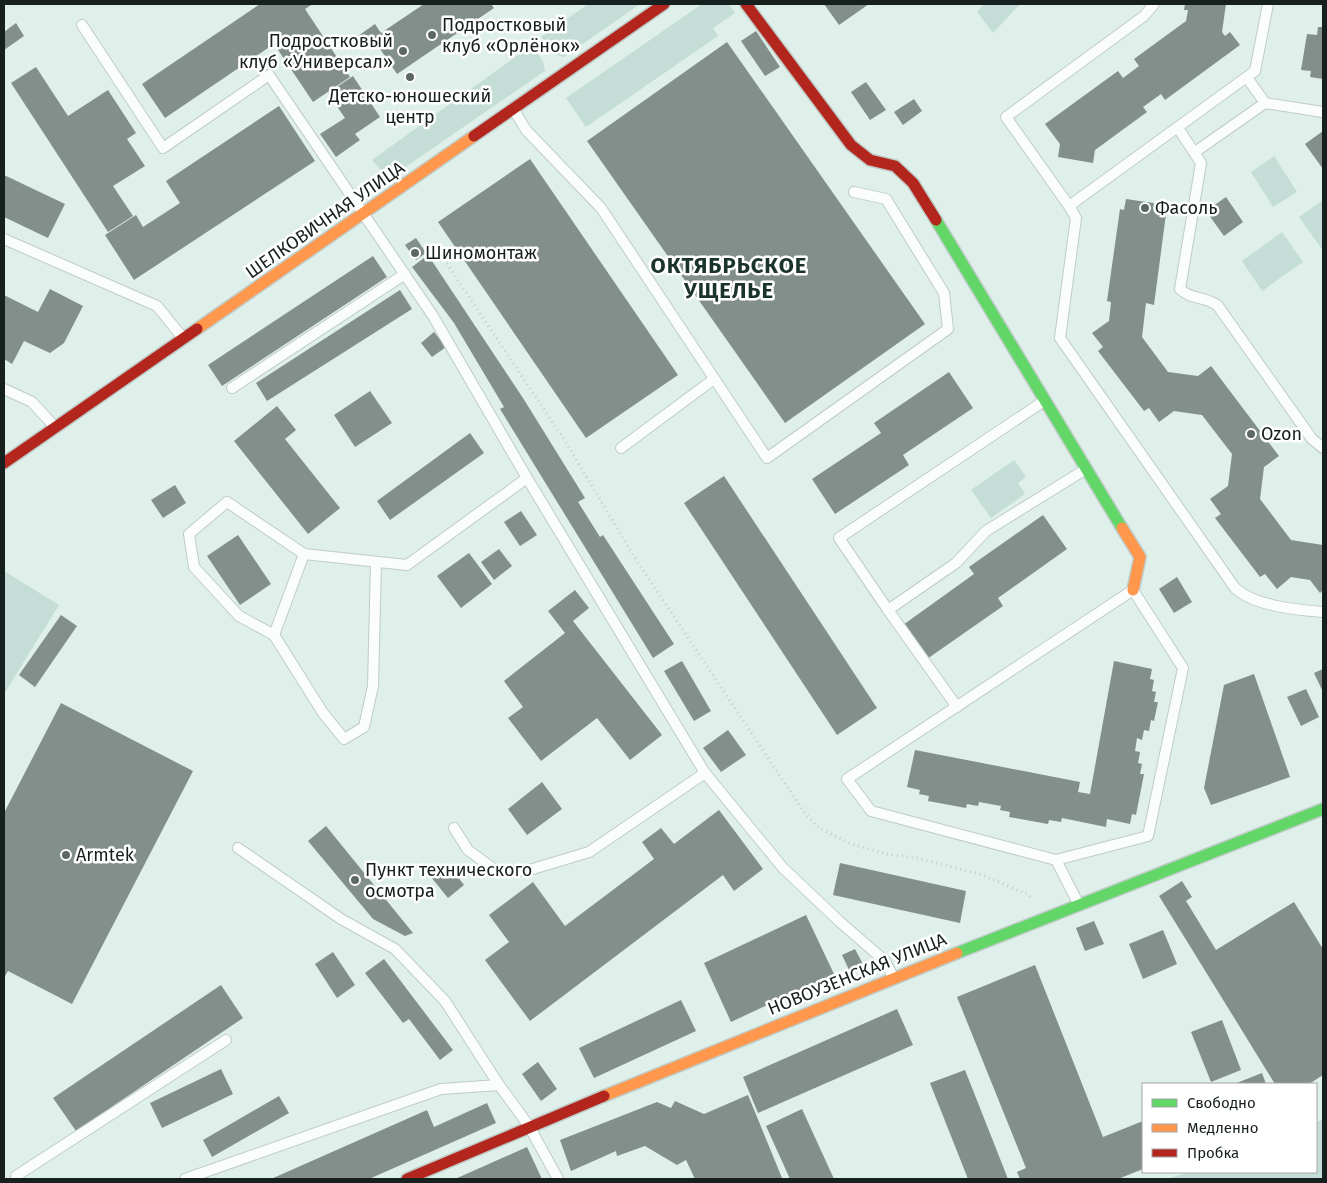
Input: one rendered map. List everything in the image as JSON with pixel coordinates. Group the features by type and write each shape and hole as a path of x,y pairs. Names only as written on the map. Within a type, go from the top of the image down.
{"street":[{"name":"ШЕЛКОВИЧНАЯ УЛИЦА","path":"4,463 365,214 664,4"},
{"path":"746,4 852,145 870,160 895,166 913,183 1140,558 1133,590"},
{"name":"НОВОУЗЕНСКАЯ УЛИЦА","path":"407,1179 529,1126 1043,918 1323,809"}],"lane":[{"path":"1154,4 1144,16 1003,119 1076,218 1060,323 1060,338 1066,350 1235,588 1245,597 1257,602 1323,612"},
{"path":"1069,206 1248,78 1255,71 1259,60 1268,4"},
{"path":"82,26 163,148 269,76 365,214 442,331 527,478 705,773 783,868 885,961 893,979"},
{"path":"1248,78 1265,103"},
{"path":"1196,152 1265,103 1323,112"},
{"path":"514,110 526,130 601,208 767,458 948,329 944,293 886,199 854,192"},
{"path":"1178,128 1196,152 1201,163 1180,289 1184,294 1205,298 1218,306 1312,439 1323,448"},
{"path":"4,239 157,306 184,339"},
{"path":"232,388 405,274"},
{"path":"621,448 714,379"},
{"path":"4,389 32,402 56,428"},
{"path":"957,707 839,538 1045,400"},
{"path":"888,610 956,563 986,531 1086,469"},
{"path":"376,562 374,686 364,727 344,739 323,713 274,635 238,616 194,568 189,534 227,502 304,554 407,565 527,478"},
{"path":"274,635 304,554"},
{"path":"1133,590 1183,668 1148,836 1056,860 871,811 847,779 957,707 1133,590"},
{"path":"454,828 468,850 494,870 526,871 589,852 705,773"},
{"path":"238,848 341,919 395,949 445,1001 499,1085 529,1126 558,1179"},
{"path":"1056,860 1078,904"},
{"path":"18,1179 16,1176 226,1040"},
{"path":"185,1179 441,1089 499,1085"}],"path":[{"path":"441,255 567,444 633,555 804,812 819,828 850,844 886,854 917,858 980,874 1029,895 1043,918"}],"green space":[{"path":"588,4 640,4 564,57 553,54 541,37"},
{"path":"702,4 729,4 735,13 713,28 718,36 586,127 566,98"},
{"path":"984,4 1020,4 993,33 977,12"},
{"path":"532,45 543,61 545,71 391,177 385,175 372,160"},
{"path":"1274,156 1297,192 1273,207 1251,172"},
{"path":"1323,200 1323,247 1321,248 1299,217"},
{"path":"1282,232 1303,262 1262,291 1242,261"},
{"path":"1014,460 1026,477 1018,483 1025,494 991,518 971,490"},
{"path":"4,571 59,605 4,694"},
{"path":"1323,1119 1323,1179 1167,1179 1185,1173 1317,1173 1317,1122"}],"building":[{"path":"260,4 313,4 305,9 350,77 313,102 274,44 165,118 142,84"},
{"path":"424,4 491,4 494,8 397,74 374,40 365,46 358,36 375,24 381,33"},
{"path":"824,4 869,4 839,25"},
{"path":"1185,4 1226,4 1222,32 1225,36 1230,32 1240,45 1165,100 1161,94 1143,107 1147,112 1095,150 1093,163 1058,157 1060,144 1045,124 1118,71 1123,78 1139,66 1134,59 1186,21 1188,10 1184,10"},
{"path":"16,23 24,36 4,50 4,32"},
{"path":"1318,27 1323,27 1323,79 1310,77 1311,71 1301,70 1307,34 1317,35"},
{"path":"756,31 780,67 765,76 741,41"},
{"path":"727,42 925,324 785,423 587,141"},
{"path":"36,67 68,116 108,90 136,133 127,139 145,166 113,186 133,216 108,232 11,83"},
{"path":"353,76 380,117 355,134 360,140 336,157 320,134 345,118 328,93"},
{"path":"866,82 886,110 870,120 851,92"},
{"path":"914,99 922,111 903,125 894,112"},
{"path":"279,106 315,161 134,280 105,235 136,215 143,227 180,203 166,181"},
{"path":"1323,131 1323,169 1305,144"},
{"path":"530,159 678,375 586,438 438,222"},
{"path":"4,175 65,204 48,238 4,217"},
{"path":"1226,197 1243,222 1224,236 1206,211"},
{"path":"1126,199 1160,204 1159,213 1166,214 1154,305 1146,303 1142,337 1168,372 1198,376 1211,366 1279,456 1264,467 1260,499 1291,540 1323,545 1323,590 1320,593 1310,580 1291,577 1277,589 1265,574 1260,577 1215,518 1221,514 1210,499 1228,486 1232,454 1202,415 1174,411 1159,422 1149,408 1144,411 1098,351 1103,347 1092,333 1109,321 1111,302 1107,301 1120,209 1124,210"},
{"path":"416,238 426,253 416,260 405,245"},
{"path":"428,255 523,398 585,498 578,502 600,537 603,535 674,644 653,658 500,409 504,407 454,323 412,267"},
{"path":"373,256 387,277 222,386 208,365"},
{"path":"50,289 83,306 64,343 50,353 24,341 12,364 4,359 4,295 38,312"},
{"path":"400,290 412,309 267,401 256,383"},
{"path":"434,332 446,347 432,357 421,343"},
{"path":"949,372 973,408 903,455 909,465 835,514 812,479 881,433 874,423"},
{"path":"370,391 392,423 355,447 334,415"},
{"path":"277,406 296,430 285,439 340,508 308,534 234,441"},
{"path":"470,433 484,453 390,520 377,501"},
{"path":"724,476 877,708 837,735 684,503"},
{"path":"175,485 186,503 163,518 151,500"},
{"path":"521,511 537,535 520,546 504,522"},
{"path":"1043,515 1067,549 998,598 1003,606 927,659 903,625 974,574 969,567"},
{"path":"238,535 271,584 240,605 207,556"},
{"path":"499,549 512,566 494,580 481,562"},
{"path":"469,553 492,584 461,608 437,576"},
{"path":"1177,577 1192,602 1174,613 1159,589"},
{"path":"575,590 589,608 573,621 662,735 630,760 597,718 541,761 508,718 523,707 504,681 565,633 548,611"},
{"path":"61,615 77,626 35,687 19,675"},
{"path":"682,661 711,711 694,721 664,671"},
{"path":"1114,661 1152,669 1150,679 1154,680 1152,691 1156,692 1154,702 1158,702 1154,721 1151,720 1149,731 1144,730 1142,740 1137,738 1135,751 1140,752 1138,763 1142,764 1140,774 1144,774 1136,815 1132,814 1130,824 1107,819 1106,827 1062,818 1061,822 1049,820 1048,824 1009,817 1010,812 1000,810 1001,806 979,802 978,806 967,804 966,808 928,801 929,796 919,794 920,790 907,787 915,750 1080,782 1078,792 1090,794"},
{"path":"1323,669 1323,692 1314,673"},
{"path":"1254,674 1290,777 1211,805 1204,788 1224,685"},
{"path":"1306,689 1319,717 1301,726 1287,697"},
{"path":"61,703 193,771 72,1004 8,971 4,978 4,813"},
{"path":"728,730 746,755 721,772 703,748"},
{"path":"542,782 562,809 527,835 508,809"},
{"path":"719,810 763,869 734,891 723,875 530,1021 485,960 509,942 489,915 533,882 565,926 654,859 642,842 661,828 674,844"},
{"name":"Пункт технического осмотра","path":"326,826 413,933 405,936 373,919 308,841"},
{"path":"840,863 966,891 960,923 833,895"},
{"path":"448,864 464,885 448,898 431,877"},
{"path":"1182,881 1192,897 1186,901 1216,950 1294,902 1323,949 1323,1075 1311,1083 1274,1083 1159,896"},
{"path":"806,915 834,974 731,1022 704,963"},
{"path":"1094,921 1104,944 1085,951 1076,928"},
{"path":"1163,930 1177,964 1143,979 1129,944"},
{"path":"855,949 864,966 850,972 842,955"},
{"path":"333,952 355,985 337,998 315,964"},
{"path":"384,959 453,1050 440,1060 409,1019 403,1023 365,973"},
{"path":"1035,965 1103,1137 1142,1121 1142,1169 1118,1179 1020,1179 1017,1172 1026,1168 957,997"},
{"path":"221,985 243,1018 76,1131 53,1098"},
{"path":"681,1000 696,1031 594,1078 579,1048"},
{"path":"897,1009 913,1045 758,1113 743,1077"},
{"path":"1222,1020 1241,1070 1211,1082 1191,1032"},
{"path":"538,1062 557,1089 541,1101 522,1074"},
{"path":"221,1069 233,1094 162,1128 150,1103"},
{"path":"965,1070 1008,1179 968,1179 930,1083"},
{"path":"1262,1073 1266,1083 1237,1083"},
{"path":"748,1095 782,1178 695,1179 686,1160 677,1165 645,1146 617,1156 616,1151 571,1171 560,1140 657,1102 671,1108 675,1101 704,1114"},
{"path":"279,1096 289,1113 212,1157 203,1140"},
{"path":"487,1103 496,1123 369,1179 271,1179 427,1110 434,1127"},
{"path":"802,1109 834,1179 790,1179 766,1126"},
{"path":"527,1147 542,1179 455,1179"}],"traffic: fast":[{"path":"936,220 1122,528"},
{"path":"957,953 1323,809"}],"traffic: slow":[{"path":"197,329 474,136"},
{"path":"1122,528 1140,557 1133,590"},
{"path":"604,1096 957,953"}],"traffic: jam":[{"path":"474,136 664,4"},
{"path":"746,4 851,145 870,160 895,166 913,183 936,220"},
{"path":"4,463 197,329"},
{"path":"407,1179 604,1096"}],"place":[{"name":"Подростковый клуб «Орлёнок»","path":"432,35"},
{"name":"Подростковый клуб «Универсал»","path":"403,51"},
{"name":"Детско-юношеский центр","path":"410,77"},
{"name":"Фасоль","path":"1145,208"},
{"name":"Шиномонтаж","path":"415,253"},
{"name":"Ozon","path":"1251,434"},
{"name":"Armtek","path":"66,855"},
{"name":"Пункт технического осмотра","path":"355,880"}],"district":[{"name":"ОКТЯБРЬСКОЕ УЩЕЛЬЕ","path":"729,278"}]}
